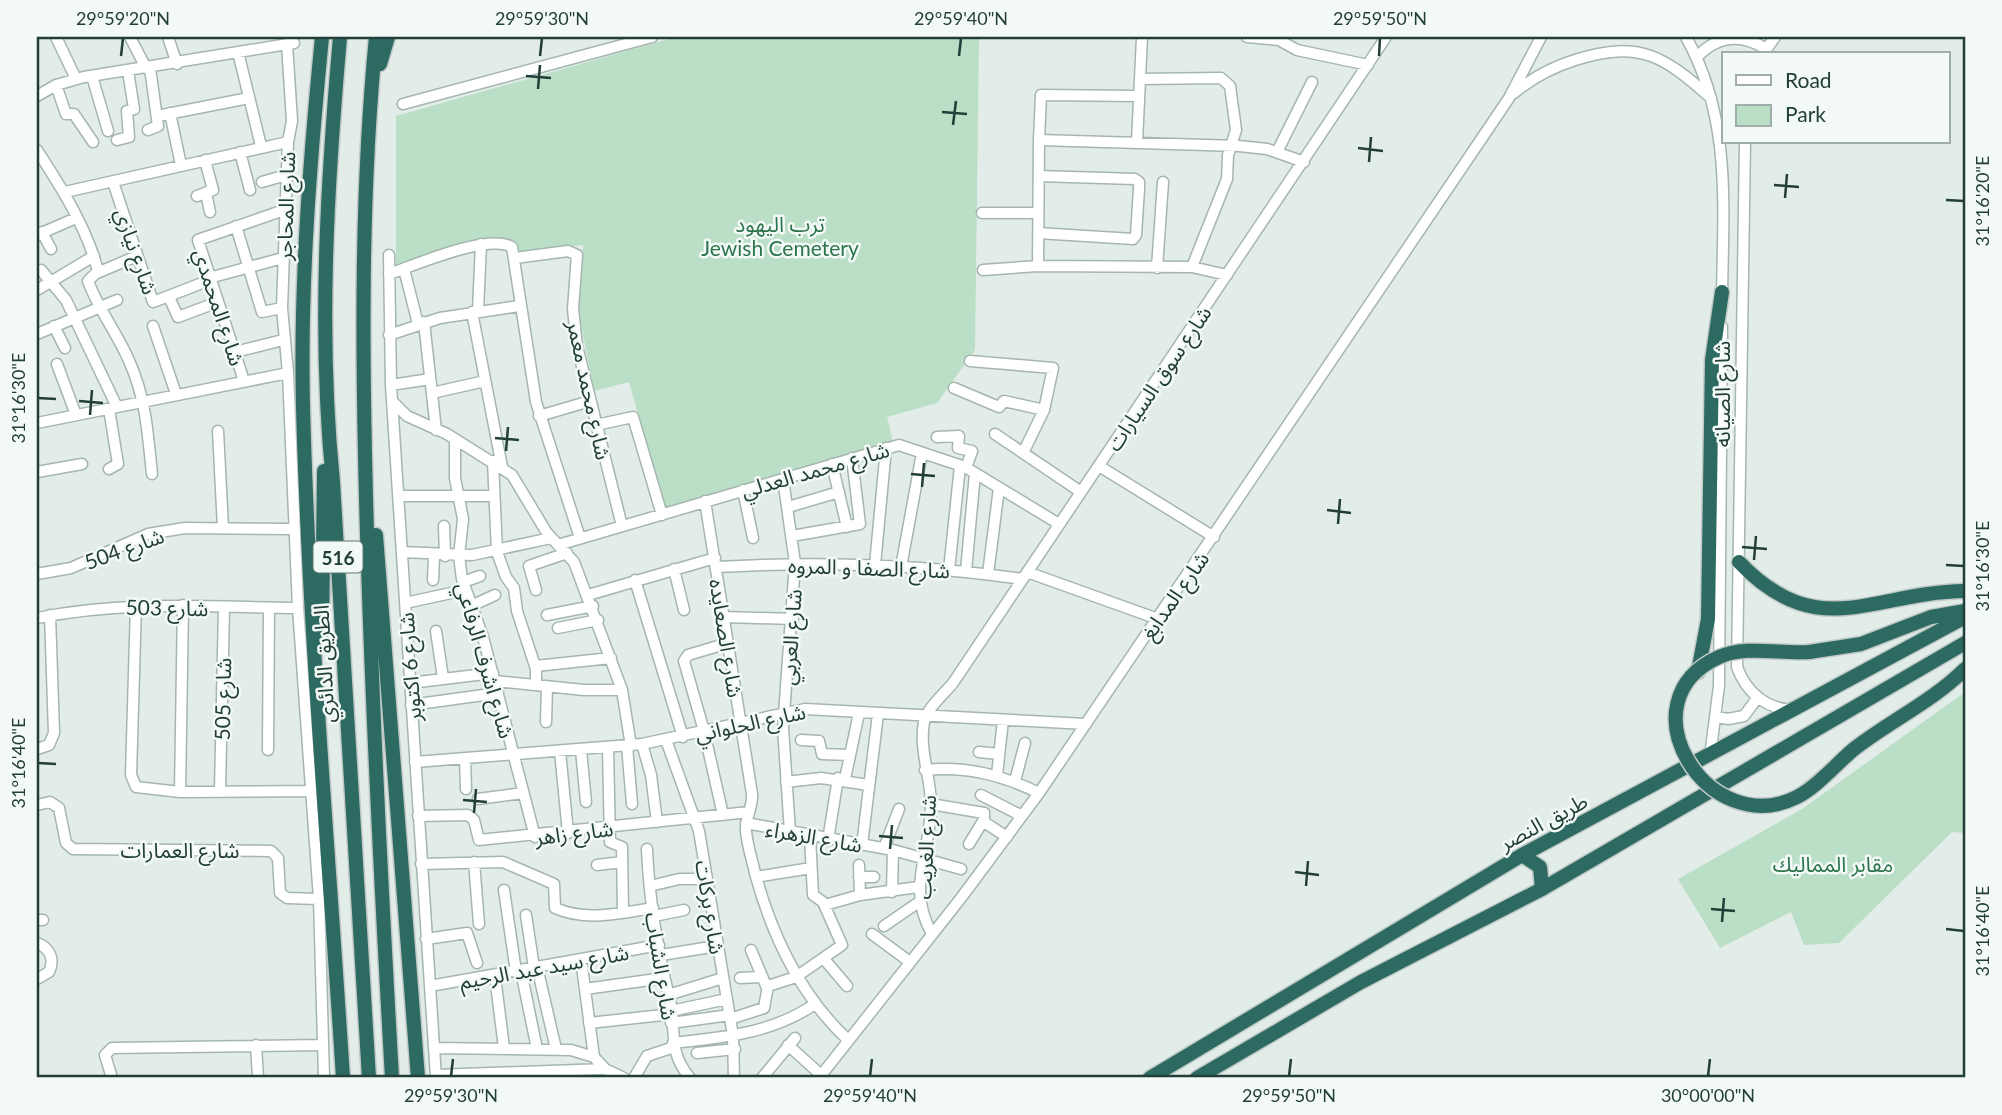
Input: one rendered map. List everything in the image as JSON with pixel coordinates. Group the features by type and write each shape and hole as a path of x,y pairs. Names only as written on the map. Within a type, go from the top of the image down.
{"highway":[{"path":"314,37 320,59"},
{"path":"322,37 307,217 303,380 311,587 343,1078"},
{"name":"الطريق الدائري","path":"340,37 329,163 325,400 334,495 369,1078"},
{"name":"516","path":"376,37 370,102 362,288 372,732 392,1078"},
{"path":"370,102 388,37"},
{"path":"1698,672 1708,619 1712,346 1722,292"},
{"path":"364,399 393,730 418,1078"},
{"path":"318,692 322,639 325,400"},
{"path":"1739,562 1759,581 1782,596 1832,610 1965,591"},
{"path":"1965,611 1931,617 1861,644 1809,652 1741,651 1713,660 1698,672 1686,687 1678,705 1678,742 1694,773 1725,796 1754,804 1787,800 1808,789 1854,749 1895,718 1942,689 1965,669"},
{"name":"طريق النصر","path":"1150,1078 1522,855 1965,617"},
{"path":"1197,1078 1361,982 1542,889 1965,643"},
{"path":"1522,855 1540,867 1542,889"}],"street":[{"path":"56,37 76,79"},
{"path":"130,37 148,68 158,127 148,130"},
{"path":"168,37 177,64"},
{"path":"403,104 652,37"},
{"path":"1137,142 1142,37"},
{"path":"1247,37 1279,40 1297,50 1368,65"},
{"name":"شارع سوق السيارات","path":"926,716 953,683 1386,37"},
{"name":"شارع الصيانه","path":"1686,37 1697,57 1711,98 1723,152 1717,716 1710,756"},
{"path":"1697,57 1718,41 1730,37 1755,42 1765,52 1775,37"},
{"name":"شارع المدابغ","path":"820,1077 1039,793 1509,98 1536,38"},
{"path":"37,96 56,85 76,79 290,43 292,121 288,142"},
{"name":"شارع المدابغ","path":"1509,98 1554,68 1616,50 1646,54 1665,62 1711,98"},
{"path":"238,52 261,146"},
{"path":"128,71 134,109"},
{"path":"92,76 108,131"},
{"path":"1140,79 1221,78 1226,81 1236,118 1225,190 1192,267"},
{"path":"1278,152 1312,82"},
{"path":"56,85 66,114 74,113 93,142"},
{"path":"1038,266 1041,95 1139,96"},
{"path":"117,140 130,137 127,112 134,109 170,113 248,99"},
{"path":"170,113 181,165"},
{"path":"1040,140 1231,145 1278,152 1304,162"},
{"name":"شارع المحاجر","path":"65,192 288,142 284,210 283,340 288,373 298,608 319,899 324,1078"},
{"name":"شارع الصيانه","path":"1745,144 1737,667 1745,684 1758,698"},
{"path":"37,150 65,192 94,256 97,273"},
{"path":"240,152 250,190"},
{"path":"205,160 213,190 201,195 210,212"},
{"path":"262,182 286,175"},
{"path":"1038,233 1133,239 1136,235 1139,189 1139,182 1135,179 1039,176"},
{"name":"شارع نيازي","path":"113,182 153,302 169,298 210,279 283,258"},
{"path":"1157,268 1163,182"},
{"name":"شارع المحمدي","path":"244,381 198,240 284,210"},
{"path":"982,213 1038,213"},
{"path":"51,249 40,234 76,218"},
{"path":"236,226 262,312 282,308"},
{"path":"481,244 475,312 497,464 494,496 497,552 506,577 514,588 517,611 541,685 546,722"},
{"path":"389,274 481,244 509,245 515,258 519,306 540,416 580,538"},
{"name":"شارع محمد معمر","path":"515,258 575,253 573,322 622,526"},
{"name":"شارع 6 اكتوبر","path":"389,255 391,385 436,1077"},
{"path":"37,290 94,256"},
{"path":"138,256 97,273 88,281 98,308 127,355 144,401 152,474"},
{"path":"983,270 1038,266 1192,267 1227,275"},
{"path":"404,269 421,323 436,430"},
{"path":"41,270 63,295 113,408 118,464 109,469"},
{"path":"169,298 178,317 218,302"},
{"path":"37,332 117,300"},
{"path":"389,335 421,323 519,306"},
{"path":"54,326 65,348"},
{"path":"153,326 176,394"},
{"path":"234,352 283,340"},
{"path":"970,361 1053,367 1044,410 1023,453"},
{"path":"57,363 76,415"},
{"path":"37,423 288,373"},
{"path":"391,385 430,379"},
{"path":"432,393 485,381"},
{"path":"954,388 999,407 1005,401 1044,410"},
{"path":"392,401 407,416 455,439 497,464 519,482 559,545 575,562 622,690 633,745 632,804"},
{"path":"540,416 590,401"},
{"path":"596,425 633,417 662,514"},
{"path":"218,431 223,528"},
{"path":"995,434 1081,492"},
{"path":"937,437 959,436 958,448 972,451 949,570"},
{"name":"شارع اشرف الرفاعي","path":"455,439 458,496 463,525 459,556 464,586 495,682 535,837"},
{"name":"شارع محمد العدلي","path":"559,545 886,448 905,445 967,469 1059,524"},
{"path":"875,565 886,448"},
{"path":"901,567 922,453"},
{"path":"792,536 852,526 861,520 852,458"},
{"path":"37,472 82,464"},
{"path":"832,464 852,526"},
{"path":"1099,466 1214,537"},
{"path":"966,571 967,469"},
{"name":"شارع العربي","path":"783,479 795,563 793,619 784,712 790,832"},
{"path":"988,574 999,488"},
{"path":"743,490 753,538"},
{"path":"788,507 839,492"},
{"path":"398,496 494,496"},
{"name":"شارع الصعايده","path":"705,501 752,794 747,818 757,877 769,920 796,977 815,1004 848,1040"},
{"path":"433,580 444,526"},
{"name":"شارع 504","path":"37,574 71,568 148,534 186,528 295,529"},
{"path":"401,552 459,556 559,545"},
{"path":"536,590 529,566 559,545"},
{"name":"شارع الصفا و المروه","path":"547,615 591,601 635,580 674,569 715,562 875,565 1024,575 1158,619"},
{"path":"674,569 684,610"},
{"path":"405,603 464,586 480,576"},
{"path":"635,580 683,737"},
{"path":"471,606 495,595"},
{"path":"136,605 132,782 141,790 180,792 312,791"},
{"name":"شارع 503","path":"37,618 78,609 136,605 298,608"},
{"path":"180,792 183,605"},
{"name":"شارع 505","path":"220,790 224,608"},
{"path":"268,750 269,608"},
{"path":"37,749 49,745 54,733 50,615"},
{"path":"724,617 793,619"},
{"path":"558,628 598,620"},
{"path":"436,632 443,678"},
{"path":"723,815 685,659 688,655 728,643"},
{"path":"536,666 611,658"},
{"path":"410,683 443,678 622,690"},
{"path":"411,705 495,682"},
{"path":"1717,716 1728,719 1744,716 1758,698 1780,708 1796,710"},
{"name":"شارع الحلواني","path":"415,762 633,745 683,737 784,712 820,709 1086,724"},
{"path":"828,839 859,712"},
{"path":"862,845 878,714"},
{"name":"شارع الغريب","path":"926,716 925,770 930,804 918,887 919,902 932,934"},
{"path":"997,775 1003,720"},
{"name":"شارع بركات","path":"667,740 696,818 735,1049 734,1078"},
{"path":"802,740 819,741 822,754 850,755"},
{"path":"1014,781 1025,743"},
{"path":"633,745 652,783 657,822"},
{"path":"608,748 610,843 622,846 623,912"},
{"path":"581,750 586,802"},
{"path":"560,751 568,833"},
{"path":"979,752 999,754"},
{"path":"465,758 466,789"},
{"path":"925,770 960,769 997,775 1039,793"},
{"path":"786,782 842,779 869,785"},
{"path":"478,799 523,793"},
{"path":"981,795 1022,816"},
{"name":"شارع العمارات","path":"37,804 50,802 60,807 66,841 73,849 271,850 278,858 280,893 287,898 319,899"},
{"path":"930,804 972,809 985,814 969,844"},
{"path":"892,892 889,849 899,810"},
{"path":"418,816 468,815 474,820 479,924"},
{"name":"شارع زاهر","path":"477,839 535,837 723,815 747,818"},
{"name":"شارع الزهراء","path":"747,818 790,832 889,849 961,869"},
{"path":"983,821 1007,837"},
{"path":"767,988 796,977 824,959 842,943 825,905 813,895 810,836"},
{"name":"شارع الشباب","path":"647,849 673,1045 691,1078"},
{"path":"597,865 622,862"},
{"path":"421,864 509,863 551,882 556,887 553,902 558,910 594,917 623,912 684,910"},
{"path":"757,877 811,868"},
{"path":"860,895 859,871 874,877"},
{"path":"650,886 679,879 707,879"},
{"path":"825,905 860,895 918,887"},
{"path":"504,890 537,1049"},
{"path":"884,926 919,902"},
{"path":"526,915 535,968 556,1049"},
{"path":"426,939 467,933 477,963"},
{"path":"872,934 910,962"},
{"path":"37,943 48,949 52,960 48,972 37,979"},
{"name":"شارع سيد عبد الرحيم","path":"430,986 581,959 718,946"},
{"path":"751,950 760,977"},
{"path":"581,959 594,1057 605,1069 624,1078"},
{"path":"824,959 847,986"},
{"path":"495,976 504,1048"},
{"path":"589,1023 671,1016 730,1017 765,1007 767,988 764,977 740,978"},
{"path":"585,989 664,978"},
{"path":"668,995 723,978"},
{"path":"671,1016 727,999"},
{"path":"634,1078 647,1056 673,1045 733,1036 775,1026 815,1004"},
{"path":"762,1078 791,1042 820,1077"},
{"path":"256,1045 258,1078"},
{"path":"112,1078 104,1055 108,1048 323,1045"},
{"path":"434,1048 556,1049 594,1057"},
{"path":"697,1053 735,1049"},
{"path":"436,1077 605,1069"}],"green space":[{"name":"ترب اليهود Jewish Cemetery","path":"676,37 979,37 975,350 937,403 887,417 893,442 664,508 629,382 594,391 578,309 583,245 520,252 515,241 481,242 396,267 396,116"},
{"name":"مقابر المماليك","path":"1965,692 1965,833 1952,832 1839,943 1804,945 1791,912 1720,948 1678,879 1802,809"}]}
